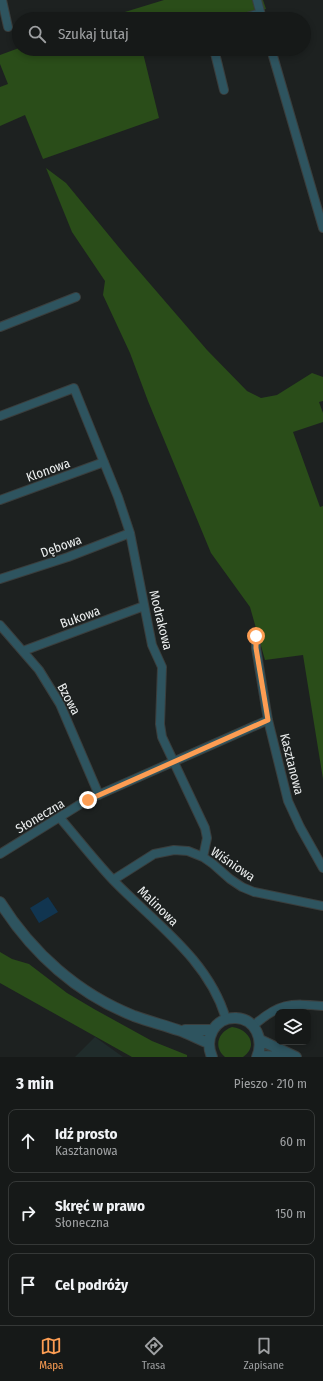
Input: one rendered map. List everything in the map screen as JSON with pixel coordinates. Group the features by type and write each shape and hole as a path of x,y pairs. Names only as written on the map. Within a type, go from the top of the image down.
{"street":[{"path":"2,0 8,27"},
{"path":"257,0 260,12"},
{"path":"216,56 224,90"},
{"path":"273,56 321,216 323,228"},
{"path":"0,327 76,297"},
{"name":"Modrakowa","path":"0,416 74,388 104,462 130,533 152,645 162,667 160,724 162,737 204,828 207,838 203,857"},
{"name":"Klonowa","path":"0,500 104,462"},
{"name":"Dębowa","path":"0,579 68,557 130,533"},
{"name":"Bukowa","path":"23,650 144,606"},
{"name":"Bzowa","path":"0,625 39,670 60,704 99,795"},
{"name":"Kasztanowa","path":"256,636 256,648 268,720 288,801 300,827 323,868"},
{"name":"Słoneczna","path":"0,854 88,800 268,720"},
{"name":"Malinowa","path":"60,818 113,880 176,940 189,955 216,993 226,1019"},
{"name":"Wiśniowa","path":"113,880 154,854 174,850 188,851 203,857 242,887 267,896 323,906"},
{"path":"0,902 32,945 68,980 108,1004 135,1016 180,1030 208,1043"},
{"path":"253,1026 267,1014 285,1005 307,1004 323,1006"},
{"path":"212,1057 209,1051 208,1043 212,1030 226,1019 236,1018 245,1020 258,1032 260,1048 257,1057 296,1057"},
{"path":"180,1030 212,1030"},
{"path":"260,1040 296,1057"}],"shaded area":[{"path":"95,1037 123,1057 75,1057"}],"green space":[{"path":"164,0 263,0 266,9 255,12 125,12"},
{"path":"12,51 12,56 144,56 159,118 43,159 25,115 0,126 0,87 8,84 0,64 0,55"},
{"path":"46,168 66,183 126,256 207,350 247,391 261,398 277,395 312,373 323,377 323,401 319,402 323,413 323,422 293,432 320,507 323,506 323,779 303,655 265,660 250,607 211,553 148,401 130,353 103,295 105,281 72,232"},
{"path":"0,952 12,959 29,964 67,993 94,1009 152,1041 187,1055 187,1057 132,1057 0,983"},
{"path":"232,1027 243,1031 250,1039 250,1048 248,1053 243,1057 225,1057 219,1049 218,1044 220,1036 227,1029"}],"water":[{"path":"48,897 58,912 39,923 30,908"}],"route":[{"path":"88,800 268,720 256,648 256,636"}]}
